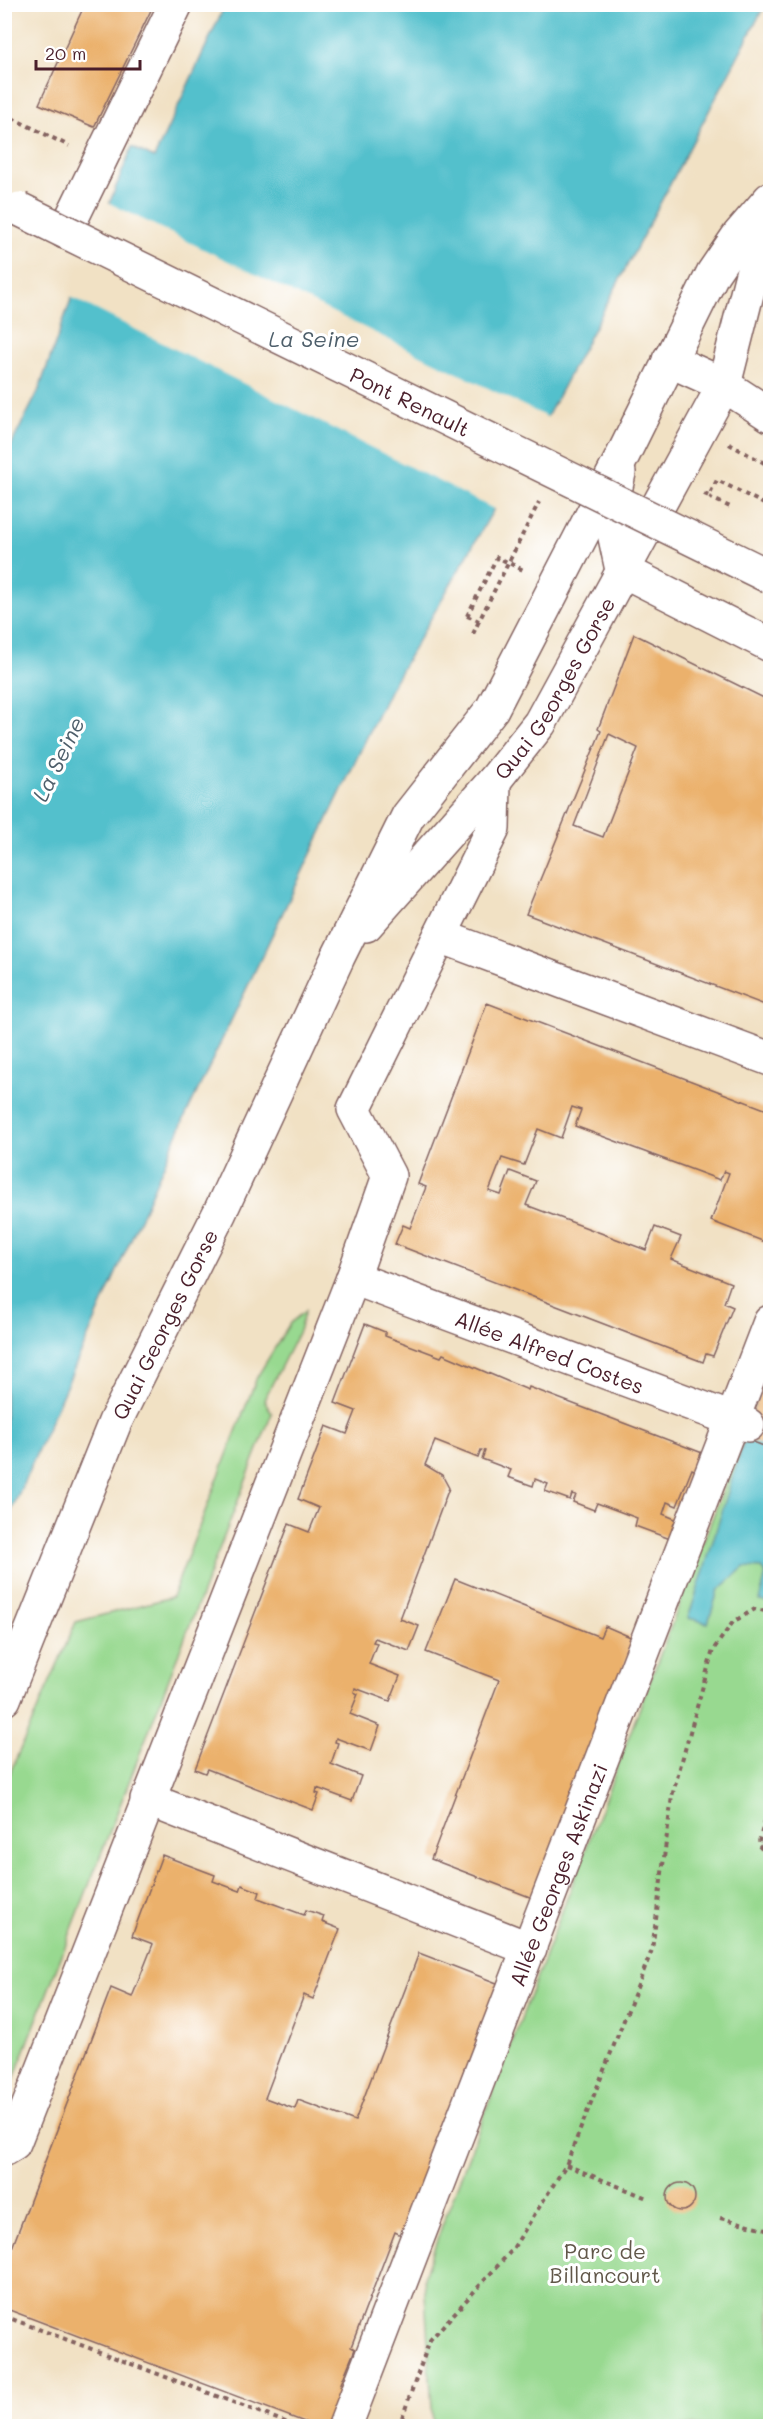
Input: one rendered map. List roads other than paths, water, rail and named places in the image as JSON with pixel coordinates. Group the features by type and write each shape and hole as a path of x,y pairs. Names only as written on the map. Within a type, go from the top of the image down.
{"street":[{"path":"65,232 176,4"},
{"name":"Quai Georges Gorse","path":"4,1699 116,1422 220,1212 338,957 408,816 492,709 622,457 713,273 740,235 771,199"},
{"name":"Pont Renault","path":"10,204 771,577"},
{"name":"Quai Georges Gorse","path":"338,957 494,781 540,723 724,385 755,262 771,223"},
{"path":"669,360 724,385 771,415"},
{"path":"622,457 610,514 622,570 771,645"},
{"path":"4,2149 14,2143 353,1278 389,1176 354,1109 494,829 494,781"},
{"path":"440,936 771,1059"},
{"name":"Allée Alfred Costes","path":"353,1278 740,1422"},
{"name":"Allée Georges Askinazi","path":"345,2427 530,1949 740,1422 771,1322"},
{"path":"147,1799 530,1949"}],"water":[{"name":"La Seine","path":"225,5 765,5 547,417 389,691 184,1119 5,1525 5,457 38,392 74,291 132,147 154,158"},
{"path":"770,1367 770,1603 759,1601 766,1574 761,1568 744,1567 718,1591 708,1623 688,1618 748,1429"}],"park label":[{"name":"Parc de Billancourt","path":"605,2262"}]}
